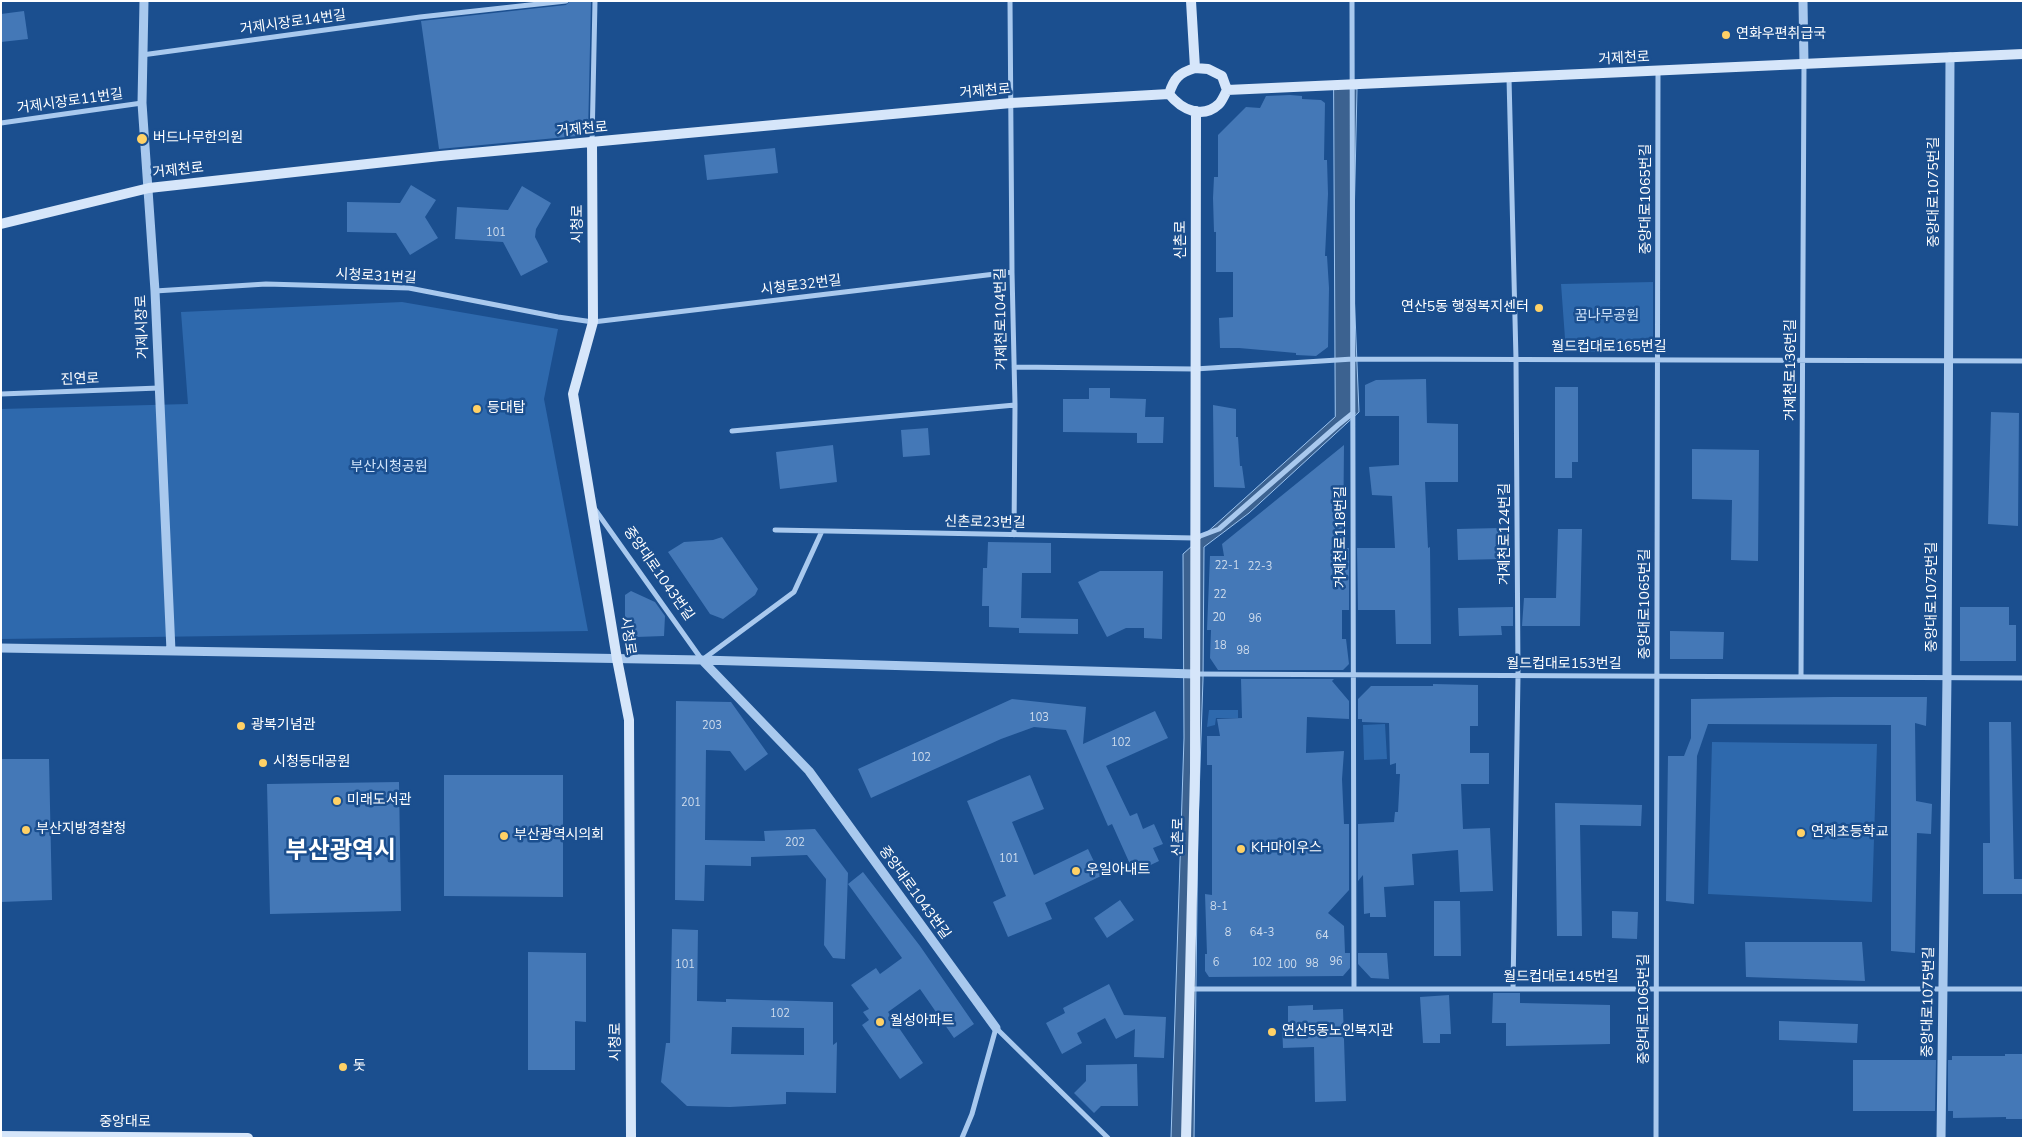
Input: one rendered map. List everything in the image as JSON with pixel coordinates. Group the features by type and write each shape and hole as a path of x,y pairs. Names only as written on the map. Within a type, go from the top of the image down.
{"main road":[{"path":"1190,1 1195,68"},
{"name":"거제천로","path":"1227,90 2023,54"},
{"path":"1195,68 1208,69 1222,76 1227,90 1219,104 1206,111 1188,110 1176,103 1169,94 1173,82 1183,72 1195,68"},
{"name":"거제천로","path":"1,224 149,188 440,156 1012,103 1169,94"},
{"name":"신촌로","path":"1186,1138 1195,674 1196,111"},
{"name":"시청로","path":"592,143 593,322 573,394 629,720 631,1138"},
{"name":"중앙대로","path":"1,1136 248,1138"}],"street":[{"name":"거제시장로","path":"144,1 142,103 155,290 171,651"},
{"name":"거제시장로14번길","path":"142,55 420,17 566,1"},
{"path":"592,143 596,1"},
{"name":"거제천로104번길","path":"1010,1 1015,406 1014,535"},
{"name":"거제천로118번길","path":"1352,1 1354,989"},
{"path":"1803,1 1804,64"},
{"name":"중앙대로1075번길","path":"1942,1138 1942,989 1947,678 1950,57"},
{"name":"거제천로136번길","path":"1801,677 1804,64"},
{"name":"중앙대로1065번길","path":"1656,1138 1658,71"},
{"name":"거제천로124번길","path":"1509,78 1516,360 1518,676 1513,989"},
{"name":"거제시장로11번길","path":"1,123 142,103"},
{"name":"시청로32번길","path":"593,322 1012,272"},
{"name":"시청로31번길","path":"155,290 266,284 409,288 593,322"},
{"name":"월드컵대로165번길","path":"1195,369 1353,359 2023,361"},
{"path":"1014,367 1195,369"},
{"name":"진연로","path":"1,394 159,388"},
{"path":"732,431 1015,406"},
{"path":"1195,538 1219,529 1354,413"},
{"name":"중앙대로1043번길","path":"592,505 702,660 809,771 996,1028 1108,1138"},
{"name":"신촌로23번길","path":"775,530 1195,538"},
{"path":"702,660 794,592 822,531"},
{"path":"1,648 702,660 1195,674"},
{"name":"월드컵대로153번길","path":"1195,674 2023,678"},
{"name":"월드컵대로145번길","path":"1190,989 2023,989"},
{"path":"962,1138 972,1114 996,1028"}],"green space":[{"name":"꿈나무공원","path":"1653,282 1653,352 1566,352 1561,284"},
{"name":"부산시청공원","path":"402,302 558,329 544,399 588,631 1,639 1,409 188,404 181,312"},
{"path":"1209,710 1238,710 1238,718 1216,718 1215,725 1207,727"},
{"path":"1385,724 1387,759 1364,760 1363,725"},
{"path":"1712,742 1877,744 1872,902 1708,894"}],"shaded area":[{"path":"1334,88 1357,89 1353,267 1359,412 1249,513 1204,547 1194,1138 1171,1138 1184,738 1183,554 1335,417"}],"building":[{"path":"570,1 591,1 588,135 439,149 421,21 566,5"},
{"path":"24,11 28,39 1,42 1,14"},
{"path":"1266,96 1302,96 1302,99 1321,100 1325,103 1324,160 1327,160 1328,194 1325,256 1327,256 1329,288 1328,347 1316,356 1239,348 1220,348 1219,318 1233,317 1233,272 1216,272 1216,232 1214,232 1213,198 1214,177 1218,177 1218,135 1246,107 1260,108"},
{"path":"775,148 778,173 707,180 704,155"},
{"path":"411,185 436,200 425,217 438,238 410,255 396,233 347,232 347,202 400,203"},
{"path":"522,186 551,203 536,229 535,237 548,262 521,276 503,242 455,239 457,207 508,210"},
{"path":"1426,379 1427,423 1458,424 1458,482 1425,482 1428,548 1430,547 1431,644 1396,644 1395,610 1358,610 1357,548 1395,548 1392,496 1372,495 1369,467 1399,465 1399,416 1365,416 1365,385 1376,380"},
{"path":"1555,387 1578,387 1578,462 1572,462 1572,478 1555,478"},
{"path":"1089,388 1110,388 1110,398 1146,399 1145,417 1164,417 1163,443 1137,443 1137,433 1063,432 1063,399 1089,399"},
{"path":"1213,405 1236,409 1236,437 1238,437 1240,466 1242,466 1245,488 1214,487"},
{"path":"1991,412 2019,413 2018,526 1988,524"},
{"path":"928,428 930,455 903,457 901,430"},
{"path":"833,445 837,482 780,489 776,452"},
{"path":"1344,445 1343,548 1349,548 1349,610 1342,610 1342,639 1346,639 1349,664 1343,670 1218,670 1210,658 1211,630 1207,630 1210,556 1224,556 1222,544"},
{"path":"1692,449 1759,450 1758,561 1731,560 1732,500 1692,499"},
{"path":"1500,528 1501,559 1458,560 1457,529"},
{"path":"1558,529 1582,529 1580,626 1522,626 1524,598 1556,598"},
{"path":"722,537 758,589 755,595 723,619 710,614 668,552 684,542 713,540"},
{"path":"988,542 1051,543 1051,573 1022,573 1021,618 1078,619 1078,634 1019,633 1019,628 989,627 989,606 982,606 983,568 987,568"},
{"path":"1100,571 1163,571 1162,639 1144,638 1144,628 1126,628 1107,637 1078,582"},
{"path":"631,591 655,602 665,616 664,636 636,637 625,622 625,595"},
{"path":"1513,607 1513,626 1501,626 1502,635 1459,636 1458,608"},
{"path":"1960,607 2009,607 2009,625 2016,625 2016,661 1960,661"},
{"path":"1670,631 1724,632 1723,659 1670,659"},
{"path":"1241,679 1334,679 1332,681 1349,701 1349,719 1307,717 1306,753 1344,751 1342,779 1344,824 1349,824 1349,890 1328,913 1344,926 1345,953 1350,953 1350,968 1343,976 1209,977 1205,971 1205,954 1207,954 1205,894 1212,895 1212,765 1207,765 1207,736 1220,736 1217,719 1242,718"},
{"path":"1433,684 1478,685 1478,726 1470,726 1470,753 1489,753 1489,784 1461,784 1463,829 1490,828 1493,891 1460,892 1458,850 1412,854 1414,885 1384,887 1386,917 1370,917 1370,913 1364,914 1363,875 1358,881 1358,824 1394,822 1395,812 1398,812 1400,774 1396,774 1396,763 1390,765 1389,723 1362,722 1362,719 1358,719 1358,699 1371,686 1433,686"},
{"path":"1927,697 1926,726 1915,723 1916,801 1932,804 1931,834 1917,833 1915,953 1891,951 1891,725 1708,724 1697,756 1694,904 1666,901 1668,756 1684,756 1691,738 1691,699"},
{"path":"1012,699 1086,707 1083,744 1155,711 1168,738 1106,766 1130,816 1137,813 1143,829 1154,824 1163,844 1153,848 1159,861 1134,873 1112,824 1108,826 1066,730 1034,727 1001,739 871,798 858,769"},
{"path":"676,701 731,702 768,754 745,771 730,751 706,750 705,840 765,841 764,831 815,829 848,873 845,959 833,958 824,945 826,879 807,855 751,857 751,866 705,865 704,901 675,900"},
{"path":"1989,722 2011,722 2014,879 2023,879 2023,894 1983,894 1983,843 1990,843"},
{"name":"부산지방경찰청","path":"1,759 49,759 52,900 1,902"},
{"name":"부산광역시의회","path":"444,775 563,775 563,897 444,896"},
{"path":"1030,775 1044,809 1012,822 1034,875 1088,849 1101,876 1045,903 1052,919 1008,937 993,902 1006,896 967,801"},
{"path":"399,782 401,911 270,914 267,784"},
{"path":"1555,803 1642,805 1641,826 1580,825 1582,936 1557,936"},
{"path":"863,872 920,946 974,1024 954,1038 920,989 888,1012 923,1063 900,1079 862,1025 869,1020 863,1012 869,1009 851,985 876,968 880,974 902,958 848,884"},
{"path":"1120,900 1134,920 1107,938 1094,918"},
{"path":"1434,901 1460,901 1461,956 1434,956"},
{"path":"1612,911 1638,912 1637,939 1612,938"},
{"path":"672,929 698,930 697,1001 726,1002 726,999 833,1002 833,1045 837,1042 836,1093 786,1092 786,1104 730,1107 687,1106 661,1082 666,1043 670,1043","holes":["732,1027 804,1028 804,1055 731,1054"]},
{"path":"1745,942 1862,942 1865,981 1746,977"},
{"path":"528,952 586,953 586,1022 575,1021 575,1070 528,1070"},
{"path":"1358,953 1387,953 1389,979 1371,978 1358,964"},
{"path":"1109,984 1124,1015 1166,1017 1164,1058 1134,1057 1135,1029 1116,1039 1105,1018 1077,1033 1082,1043 1062,1054 1046,1023 1065,1013 1063,1008"},
{"path":"1493,993 1520,993 1520,1003 1610,1005 1610,1044 1506,1046 1506,1023 1492,1023"},
{"path":"1449,995 1451,1034 1440,1034 1440,1043 1423,1043 1420,997"},
{"path":"1313,1005 1313,1010 1343,1009 1346,1101 1315,1102 1314,1047 1283,1048 1282,1024 1288,1024 1288,1006"},
{"path":"1779,1021 1858,1024 1857,1043 1779,1040"},
{"path":"2005,1054 2023,1054 2023,1119 2006,1119 2006,1117 1953,1118 1953,1111 1948,1111 1948,1060 1952,1060 1952,1056 2005,1056"},
{"path":"1853,1060 1936,1060 1935,1111 1853,1111"},
{"path":"1137,1064 1138,1106 1101,1106 1094,1113 1074,1093 1086,1081 1086,1065"}],"place":[{"name":"연화우편취급국","path":"1726,35"},
{"name":"버드나무한의원","path":"142,139"},
{"name":"연산5동 행정복지센터","path":"1539,308"},
{"name":"등대탑","path":"477,409"},
{"name":"광복기념관","path":"241,726"},
{"name":"시청등대공원","path":"263,763"},
{"name":"미래도서관","path":"337,801"},
{"name":"부산지방경찰청","path":"26,830"},
{"name":"연제초등학교","path":"1801,833"},
{"name":"부산광역시의회","path":"504,836"},
{"name":"KH마이우스","path":"1241,849"},
{"name":"우일아내트","path":"1076,871"},
{"name":"월성아파트","path":"880,1022"},
{"name":"연산5동노인복지관","path":"1272,1032"},
{"name":"돗","path":"343,1067"}],"district":[{"name":"부산광역시","path":"341,852"}]}
